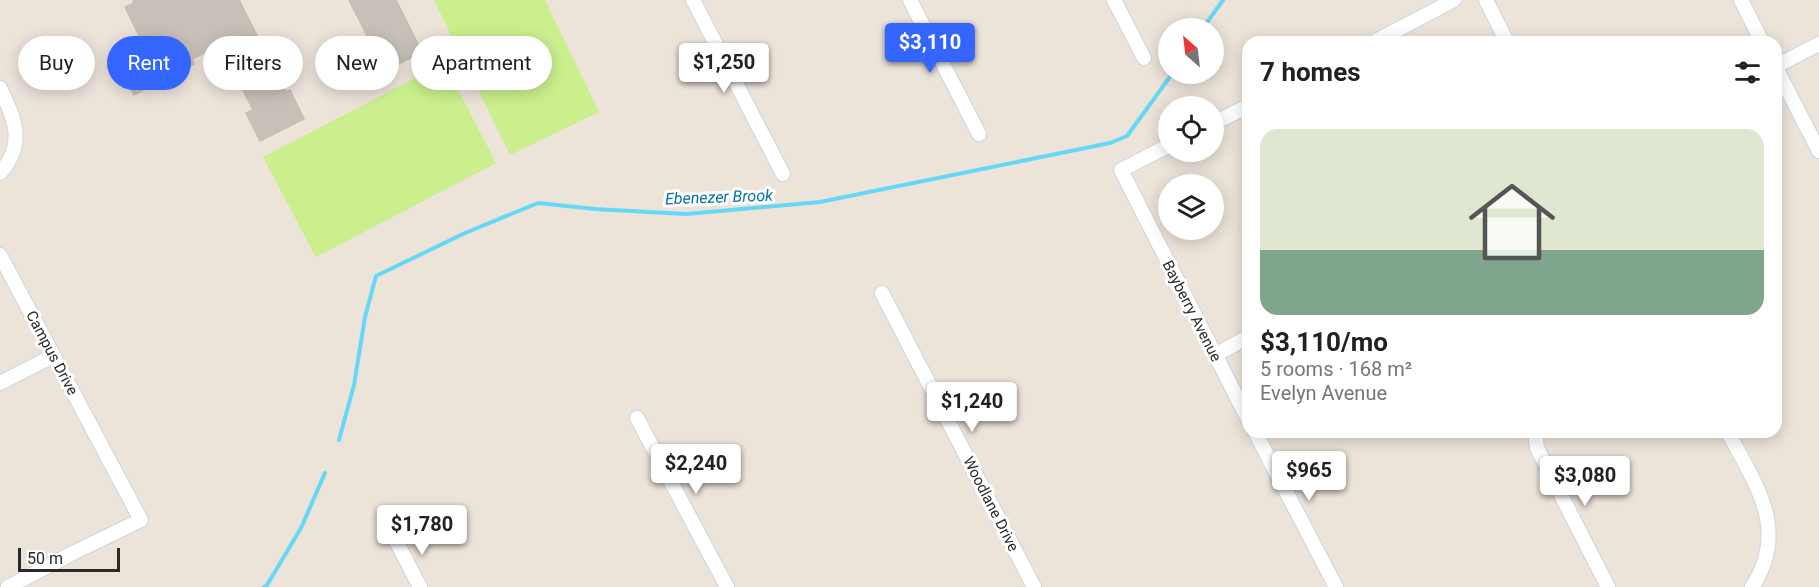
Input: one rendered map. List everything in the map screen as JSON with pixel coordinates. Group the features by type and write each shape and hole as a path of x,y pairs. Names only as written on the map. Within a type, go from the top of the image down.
{"street":[{"path":"693,0 783,174"},
{"path":"909,0 979,134"},
{"path":"1114,0 1144,58"},
{"path":"1385,36 1454,0"},
{"path":"1486,0 1504,36"},
{"path":"1741,0 1759,36"},
{"path":"1782,64 1819,44"},
{"path":"1782,79 1819,151"},
{"path":"0,88 13,116 16,132 15,147 10,160 0,173"},
{"path":"1224,118 1242,109"},
{"name":"Bayberry Avenue","path":"1158,151 1121,170 1242,407"},
{"name":"Campus Drive","path":"0,255 141,520 8,587"},
{"name":"Woodlane Drive","path":"882,293 1034,587"},
{"path":"1215,355 1242,340"},
{"path":"0,383 53,356"},
{"path":"637,418 726,587"},
{"path":"1258,438 1336,587"},
{"path":"1535,438 1536,448 1608,587"},
{"path":"1731,438 1764,502 1767,516 1767,550 1761,570 1752,587"},
{"path":"396,541 420,587"}],"green space":[{"path":"434,0 545,0 599,112 510,155 478,90 552,90 552,36 452,36"},
{"path":"411,80 411,90 458,90 496,163 316,257 263,157 392,90 399,90 399,86"}],"building":[{"path":"133,0 239,0 257,36 203,36 203,54 192,59 194,64 191,66 191,36 139,36 125,7 134,3"},
{"path":"349,0 396,0 414,36 411,36 411,58 399,64 399,36 367,36"},
{"path":"131,90 144,90 134,95"},
{"path":"243,90 285,90 286,92 290,90 304,119 260,141 246,113 253,110"}],"waterway":[{"name":"Ebenezer Brook","path":"1210,18 1223,0"},
{"name":"Ebenezer Brook","path":"339,440 354,385 365,317 376,276 465,233 538,203 686,214 820,202 1110,143 1127,136 1165,84"},
{"name":"Ebenezer Brook","path":"264,587 301,528 325,473"}]}
